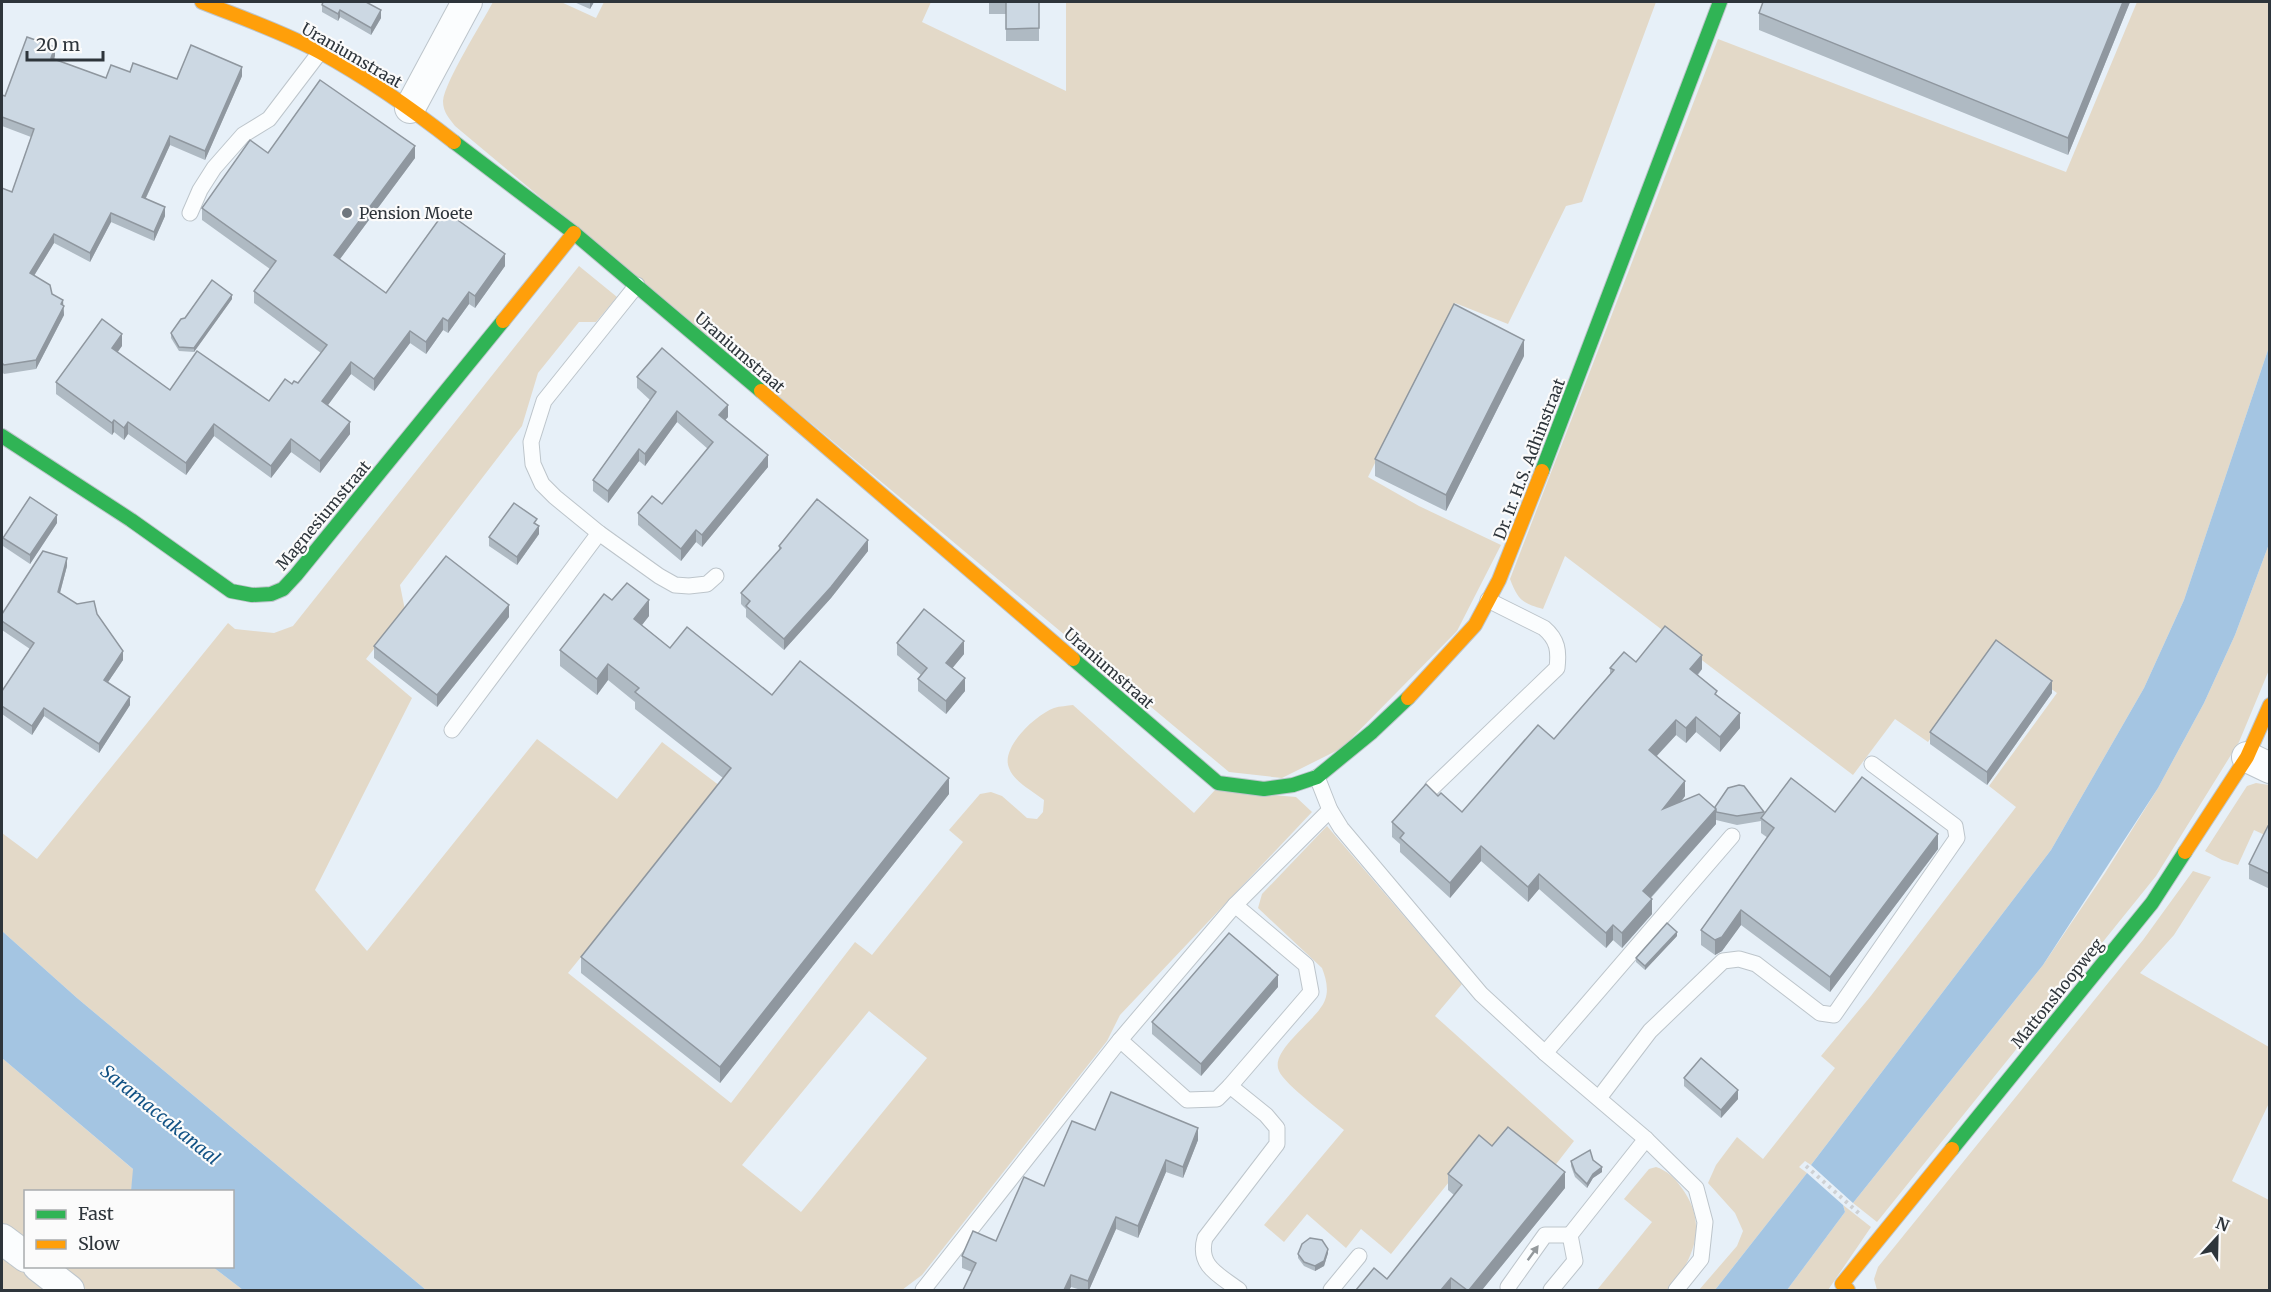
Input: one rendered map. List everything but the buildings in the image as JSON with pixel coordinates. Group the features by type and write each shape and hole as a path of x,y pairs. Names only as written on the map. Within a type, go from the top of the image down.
{"street":[{"name":"Uraniumstraat","path":"202,2 320,52 410,108 573,233 637,285 1218,783"},
{"path":"410,108 467,2"},
{"name":"Dr. Ir. H.S. Adhinstraat","path":"1218,783 1264,789 1293,785 1317,777 1372,732 1419,688 1475,625 1499,580 1720,2"},
{"name":"Magnesiumstraat","path":"2,436 131,520 231,591 252,595 271,594 283,589 296,575 573,233"},
{"name":"Mattonshoopweg","path":"1842,1288 2152,903 2258,763 2270,705"},
{"path":"2,1239 24,1256"},
{"path":"41,1268 69,1290"}],"lane":[{"path":"190,213 200,190 214,168 243,135 269,119 320,52"},
{"path":"637,285 544,401 531,442 533,464 542,484 599,533 659,576 675,585 689,586 707,584 716,576"},
{"path":"452,730 599,533"},
{"path":"1432,788 1557,668 1559,654 1556,640 1544,628 1488,600"},
{"path":"1599,1098 1650,1031 1723,962 1740,959 1756,964 1820,1013 1834,1015 1957,838 1955,826 1872,764"},
{"path":"1317,777 1330,810 1341,828 1481,994 1545,1053 1646,1139 1696,1188 1705,1222 1701,1259 1676,1290"},
{"path":"923,1290 1120,1040 1235,905 1330,810"},
{"path":"1545,1053 1732,836"},
{"path":"1120,1040 1187,1100 1217,1099 1311,992 1306,965 1235,905"},
{"path":"1230,1086 1266,1115 1277,1128 1277,1144 1205,1238 1202,1250 1205,1263 1239,1290"},
{"path":"1551,1290 1575,1261 1570,1235 1646,1139"},
{"path":"1509,1290 1508,1287 1545,1235 1570,1235"},
{"path":"1331,1290 1359,1256"}],"path":[{"path":"1806,1166 1851,1206"}],"shaded area":[{"path":"493,2 561,2 596,18 604,2 931,2 922,22 1066,91 1066,2 1656,2 1582,202 1566,206 1508,324 1455,303 1368,477 1419,506 1501,545 1457,631 1342,748 1282,778 1229,772 455,126 444,108 445,92"},
{"path":"2137,2 2269,2 2269,347 2184,600 2144,688 2051,850 1811,1165 1805,1161 1799,1167 1807,1173 1715,1290 1699,1290 1737,1246 1743,1231 1735,1213 1708,1183 1716,1165 1737,1137 1763,1159 1835,1068 1821,1056 1870,997 2016,807 1989,786 2057,693 1995,649 1928,742 1895,719 1853,775 1565,556 1543,609 1522,600 1510,579 1718,39 2066,172"},
{"path":"579,266 617,297 596,322 579,322 538,373 522,426 400,585 405,610 366,659 412,698 315,890 367,951 537,739 617,799 662,742 720,786 568,973 731,1103 855,942 872,955 963,842 949,830 980,794 991,792 1002,796 1027,818 1037,819 1043,812 1044,800 1015,778 1009,768 1008,760 1015,741 1022,732 1047,711 1056,707 1073,705 1194,813 1215,790 1296,797 1312,812 1120,1015 1107,1041 922,1275 902,1290 426,1290 77,998 2,931 2,833 37,859 228,623 235,629 274,633 293,626","holes":["869,1011 927,1058 801,1212 742,1165"]},
{"path":"2269,544 2269,670 2239,742 2156,876 1877,1222 1853,1203 2043,965 2105,873 2158,788 2204,703 2235,635"},
{"path":"2256,783 2269,785 2269,837 2254,830 2238,865 2205,851 2247,786"},
{"path":"1327,826 1462,984 1435,1016 1574,1141 1550,1172 1492,1158 1478,1146 1391,1254 1361,1229 1346,1248 1307,1214 1284,1242 1264,1225 1344,1130 1298,1092 1279,1071 1278,1063 1281,1054 1321,1008 1325,1000 1327,992 1325,976 1322,968 1258,908 1262,894"},
{"path":"2193,871 2211,877 2174,935 2140,973 2269,1047 2269,1103 2232,1181 2269,1200 2269,1290 1877,1290 1874,1279 1878,1267 2143,940"},
{"path":"2,1058 134,1170 131,1190 24,1190 24,1243 2,1226"},
{"path":"1656,1167 1667,1172 1679,1184 1690,1201 1694,1214 1695,1240 1685,1266 1669,1290 1597,1290 1652,1222 1624,1199 1649,1169"},
{"path":"1843,1205 1871,1227 1828,1290 1787,1290 1845,1212"},
{"path":"2,1253 53,1290 2,1290"},
{"path":"56,1268 214,1268 243,1290 87,1290"}],"water":[{"path":"2269,347 2269,544 2235,635 2204,703 2158,788 2043,965 1853,1203 1811,1165 2051,850 2144,688 2184,600"},
{"name":"Saramaccakanaal","path":"2,931 77,998 426,1290 243,1290 214,1268 234,1268 234,1190 131,1190 133,1169 2,1058"},
{"path":"1807,1173 1843,1205 1845,1212 1787,1290 1715,1290"}],"traffic: fast":[{"path":"1542,471 1720,2"},
{"path":"454,142 574,233 761,391"},
{"path":"2,436 131,520 231,591 252,595 271,594 283,589 296,575 503,321"},
{"path":"1073,659 1218,783 1264,789 1293,785 1317,777 1372,732 1408,698"},
{"path":"1952,1149 2152,903 2185,852"}],"traffic: slow":[{"path":"202,2 320,52 389,94 454,142"},
{"path":"503,321 574,233"},
{"path":"761,391 1073,659"},
{"path":"1408,698 1475,625 1499,580 1542,471"},
{"path":"2185,852 2247,757 2270,705"},
{"path":"1848,1290 1842,1284 1952,1149"}],"place":[{"name":"Pension Moete","path":"347,213"}]}
